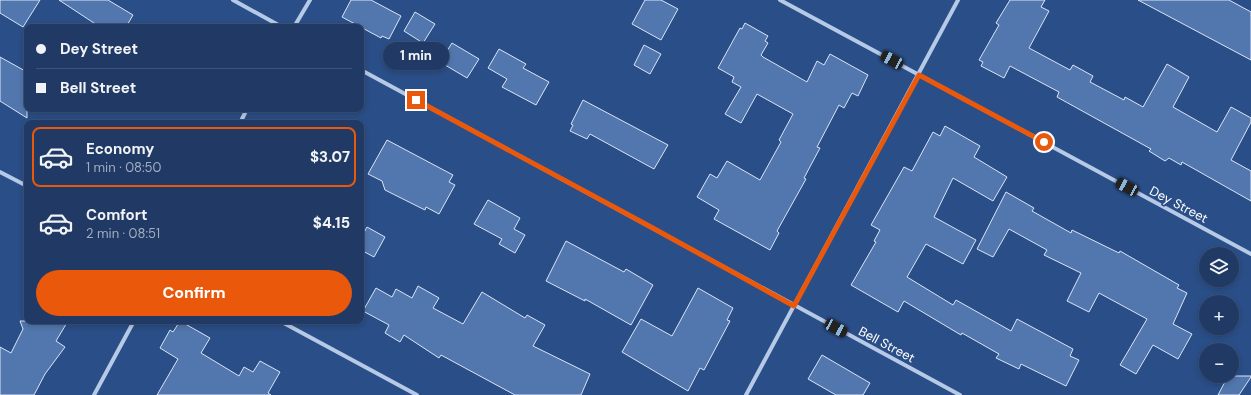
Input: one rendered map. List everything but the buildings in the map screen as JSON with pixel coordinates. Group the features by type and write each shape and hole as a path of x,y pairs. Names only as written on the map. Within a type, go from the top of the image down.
{"street":[{"path":"233,0 277,24"},
{"path":"296,24 310,0"},
{"name":"Dey Street","path":"780,0 1251,254"},
{"path":"746,395 958,0"},
{"name":"Bell Street","path":"364,72 960,395"},
{"path":"0,172 24,184"},
{"path":"94,395 132,324"},
{"path":"286,324 417,395"}],"route":[{"path":"416,100 794,306 919,75 1044,142"}]}
